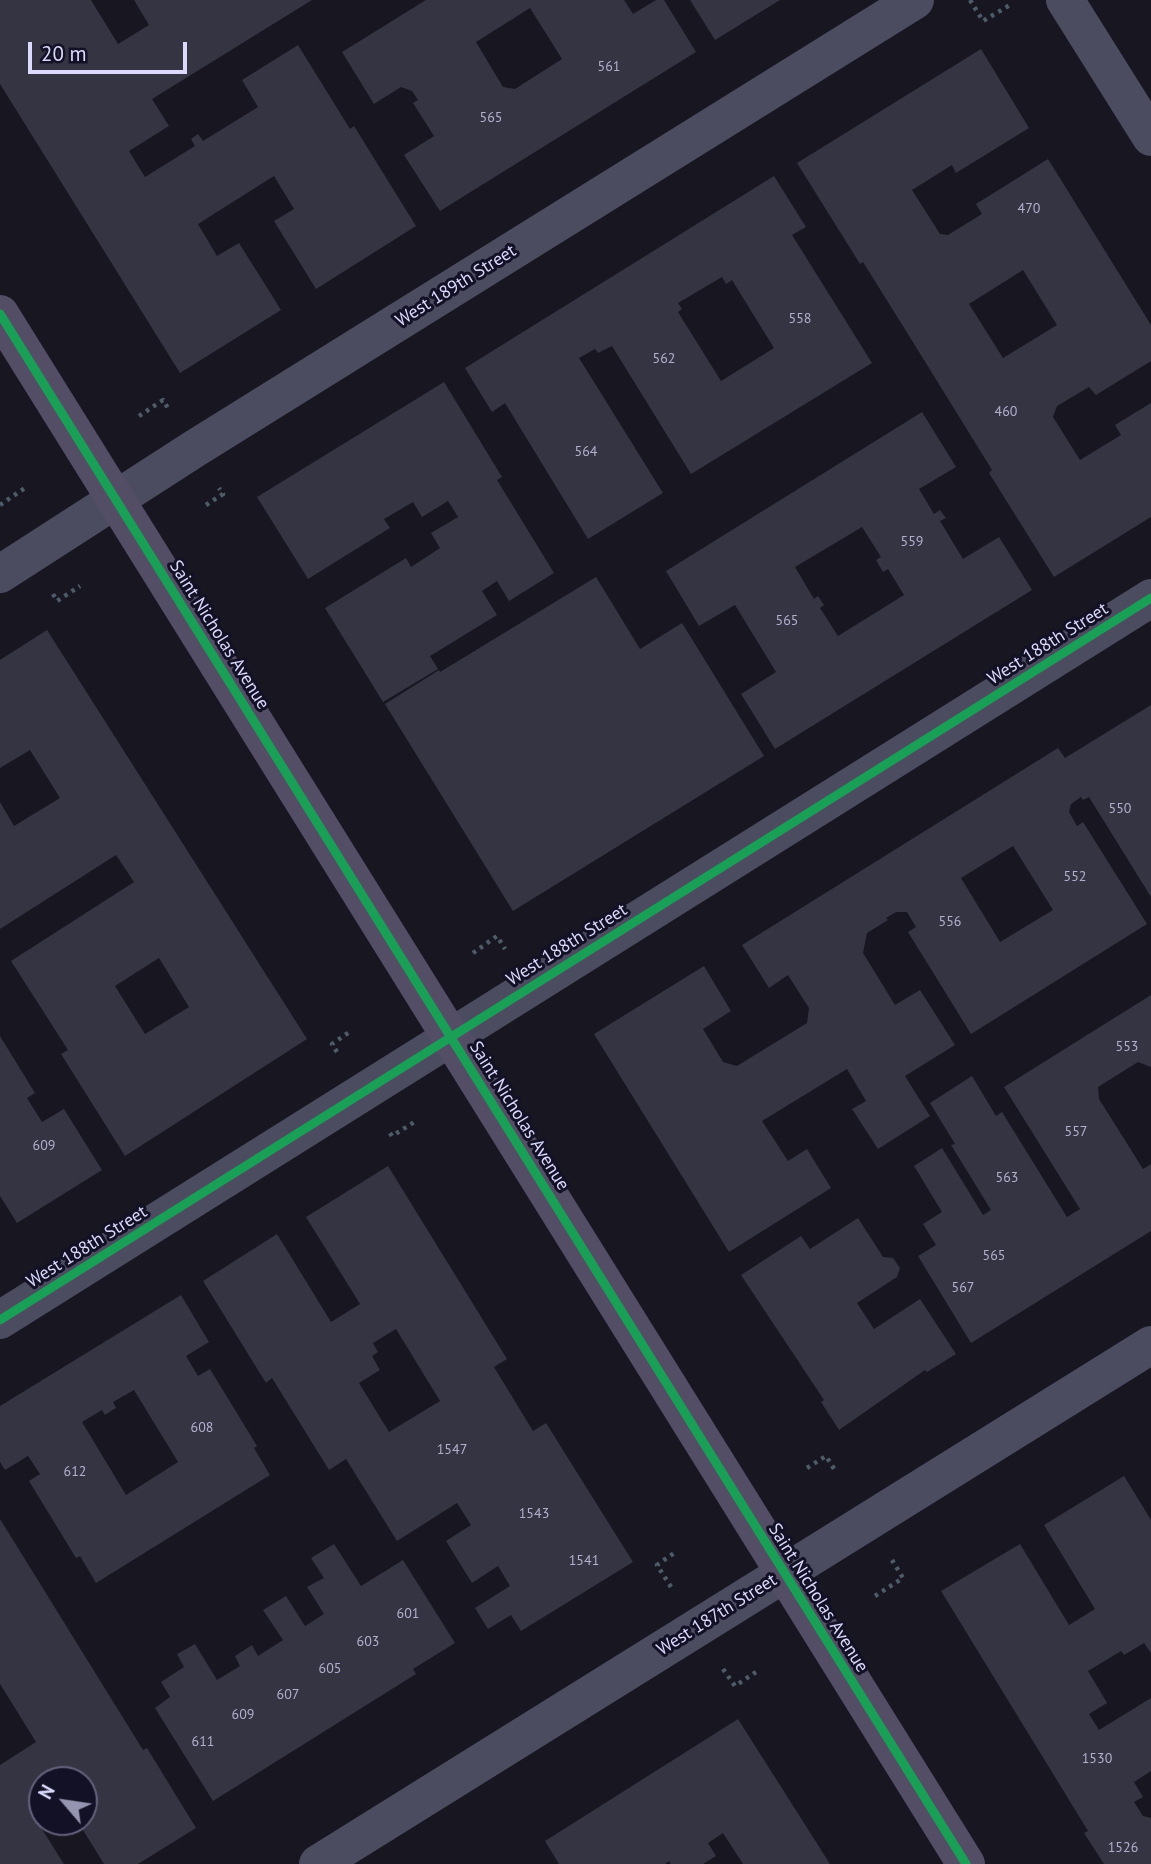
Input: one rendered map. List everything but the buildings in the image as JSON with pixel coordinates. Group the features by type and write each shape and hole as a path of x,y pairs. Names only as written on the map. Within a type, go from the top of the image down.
{"main road":[{"name":"Saint Nicholas Avenue","path":"0,314 966,1864"}],"street":[{"name":"West 189th Street","path":"0,574 115,499 915,0"},
{"path":"1065,0 1151,137"},
{"name":"West 188th Street","path":"0,1320 1151,598"},
{"name":"West 187th Street","path":"318,1864 1151,1345"}],"path":[{"path":"970,0 983,21 1010,5"},
{"path":"139,416 163,400 170,411"},
{"path":"0,505 25,488"},
{"path":"473,953 497,936 507,952"},
{"path":"807,1468 826,1456 836,1472"},
{"path":"671,1587 657,1564 677,1552"},
{"path":"875,1596 904,1578 890,1556"},
{"path":"723,1668 735,1686 759,1670"}],"cycle path":[{"path":"0,314 966,1864"},
{"path":"0,1320 1151,598"}]}
